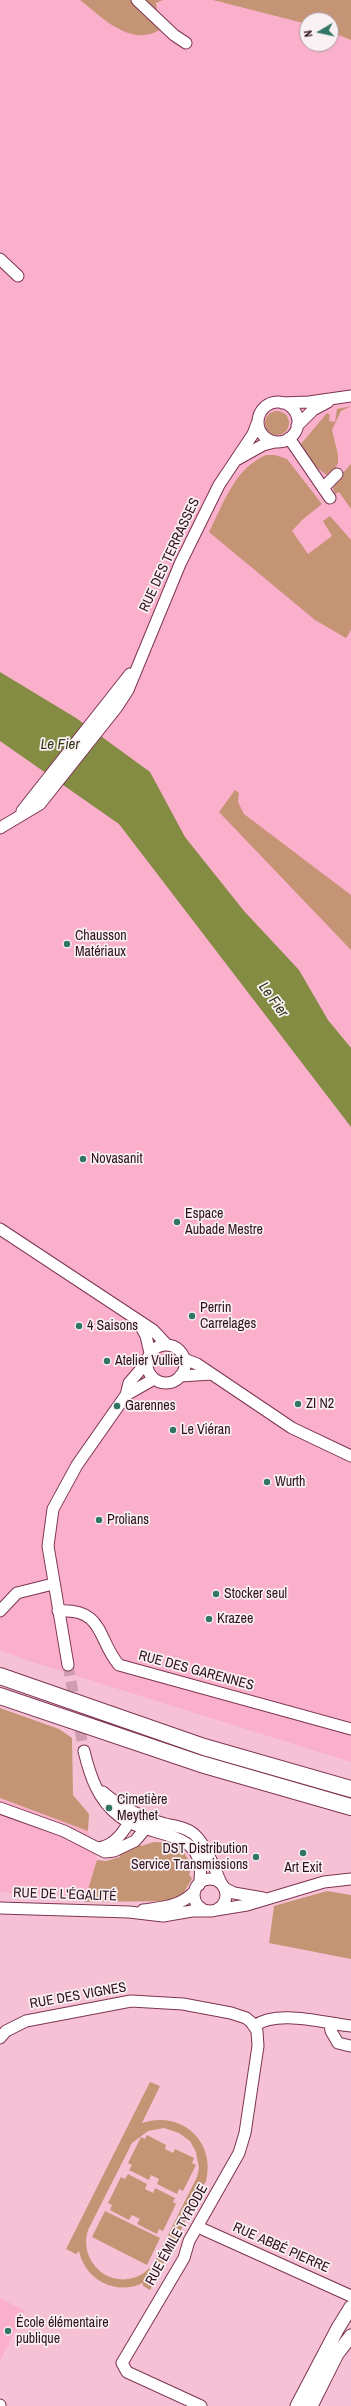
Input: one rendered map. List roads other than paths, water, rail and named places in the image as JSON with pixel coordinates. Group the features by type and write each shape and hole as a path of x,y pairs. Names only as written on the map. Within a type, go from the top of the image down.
{"highway":[{"path":"0,1676 204,1747 351,1789"},
{"path":"0,1696 201,1764 351,1807"}],"main road":[{"path":"297,2406 351,2305"},
{"path":"310,2406 337,2354 351,2336"}],"street":[{"path":"137,0 174,35 186,43"},
{"path":"0,259 18,276"},
{"path":"333,399 313,410 297,426 289,438 275,442 262,435 258,421 260,414 267,406 281,403 351,396"},
{"path":"281,403 294,411 297,426"},
{"name":"RUE DES TERRASSES","path":"0,828 13,822 49,785 113,704 136,665 180,564 219,486 237,459 258,421"},
{"path":"289,438 330,498"},
{"name":"RUE DES TERRASSES","path":"237,459 263,446 275,442"},
{"path":"323,488 337,474"},
{"path":"0,1229 139,1323 153,1330 167,1344 176,1348 184,1359 197,1364 292,1428 351,1456"},
{"path":"139,1323 146,1336 148,1372 154,1379 169,1382 180,1376 212,1374"},
{"path":"68,1665 53,1584 48,1546 53,1509 77,1465 126,1395 129,1383 157,1346 167,1344"},
{"path":"180,1376 184,1368 184,1359"},
{"path":"126,1395 154,1379"},
{"path":"0,1611 17,1593 53,1584"},
{"name":"RUE DES GARENNES","path":"58,1611 73,1611 93,1620 101,1630 112,1658 119,1665 351,1728"},
{"path":"84,1751 93,1783 109,1808 129,1822 145,1829 176,1837 192,1848 200,1864 196,1902 211,1911 223,1905 226,1899 223,1886 206,1851 194,1834 179,1827 138,1815 119,1805 93,1783"},
{"path":"0,1808 64,1831 105,1852 114,1851 135,1841 145,1829"},
{"path":"129,1822 140,1822 157,1826 167,1824"},
{"path":"95,1848 105,1847 118,1838 129,1822"},
{"path":"197,1888 212,1879 223,1886"},
{"name":"RUE DE L'ÉGALITÉ","path":"0,1908 129,1912 163,1916 192,1911 211,1911 247,1905 324,1882 351,1879"},
{"name":"RUE DE L'ÉGALITÉ","path":"223,1886 248,1897 267,1899"},
{"name":"RUE DE L'ÉGALITÉ","path":"129,1912 176,1905 188,1899 197,1888"},
{"name":"RUE DES VIGNES","path":"2,2032 26,2020 131,2001 183,2004 231,2013 246,2018 254,2026"},
{"path":"254,2026 266,2019 279,2017 351,2026"},
{"path":"330,2024 331,2031 338,2043 350,2046"},
{"name":"RUE ÉMILE TYRODE","path":"201,2406 127,2372 122,2363 184,2258 189,2242 239,2152 245,2133 258,2046 258,2036 254,2026"},
{"name":"RUE ABBÉ PIERRE","path":"198,2227 351,2305"}],"water":[{"name":"Le Fier","path":"0,672 76,718 150,772 185,837 244,911 299,970 328,1020 351,1048 351,1127 119,824 0,741"}],"tunnel":[{"path":"68,1665 84,1751"}],"place":[{"name":"Chausson Matériaux","path":"67,944"},
{"name":"Novasanit","path":"83,1159"},
{"name":"Espace Aubade Mestre","path":"177,1222"},
{"name":"Perrin Carrelages","path":"192,1316"},
{"name":"4 Saisons","path":"79,1326"},
{"name":"Atelier Vulliet","path":"107,1361"},
{"name":"ZI N2","path":"298,1404"},
{"name":"Garennes","path":"117,1406"},
{"name":"Le Viéran","path":"173,1430"},
{"name":"Wurth","path":"267,1482"},
{"name":"Prolians","path":"99,1520"},
{"name":"Stocker seul","path":"216,1594"},
{"name":"Krazee","path":"209,1619"},
{"name":"Cimetière Meythet","path":"109,1808"},
{"name":"Art Exit","path":"303,1853"},
{"name":"DST Distribution Service Transmissions","path":"256,1857"},
{"name":"École élémentaire publique","path":"8,2331"}]}
